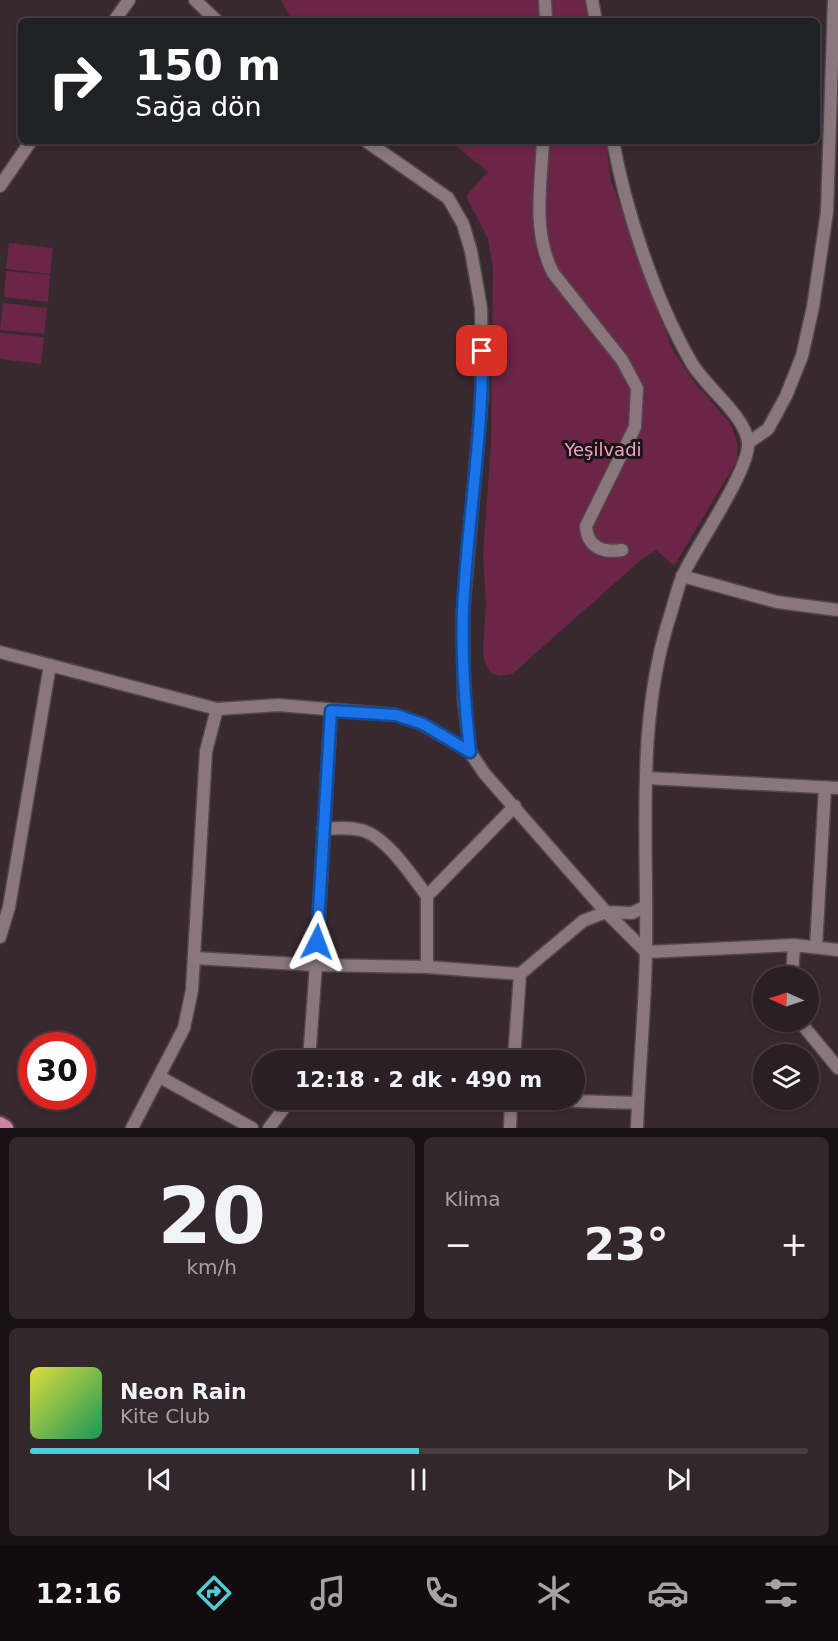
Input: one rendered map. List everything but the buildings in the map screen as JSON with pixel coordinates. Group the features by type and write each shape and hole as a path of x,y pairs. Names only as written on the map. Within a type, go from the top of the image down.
{"main road":[{"path":"0,1125 5,1128"}],"street":[{"path":"116,18 129,0"},
{"path":"195,0 214,18"},
{"path":"545,0 546,18"},
{"path":"592,0 595,18"},
{"path":"748,443 768,429 786,396 802,356 813,307 826,212 834,0"},
{"path":"0,186 29,144"},
{"path":"370,144 448,198 463,224 471,251 481,308 482,394 463,613 464,700 470,752"},
{"path":"543,144 540,225 546,259 553,273 622,360 637,388 638,416 634,427 586,526 589,540 595,547 611,552 622,550"},
{"path":"614,144 627,203 666,311 697,371 742,426 748,443 739,474 682,576 659,655 651,704 647,778 646,952 637,1128"},
{"path":"682,576 777,602 838,610"},
{"path":"0,652 217,709 279,705 396,715 423,724 470,752 484,773 606,912 646,952 794,945 838,950"},
{"path":"0,938 9,907 50,665"},
{"path":"132,1128 184,1028 194,958 206,752 217,709"},
{"path":"310,1050 331,711"},
{"path":"647,778 832,788 816,947"},
{"path":"428,896 515,806"},
{"path":"323,829 363,830 376,838 392,852 428,896 427,967"},
{"path":"194,958 316,965 427,967 520,974 583,921 606,912 625,915 646,906"},
{"path":"793,966 794,945"},
{"path":"515,1050 520,974"},
{"path":"808,1032 838,1068"},
{"path":"160,1077 252,1128"},
{"path":"585,1101 638,1103"},
{"path":"269,1128 282,1110"},
{"path":"510,1128 511,1110"}],"green space":[{"path":"281,0 587,0 591,18 290,18"},
{"name":"Yeşilvadi","path":"454,144 606,144 611,181 659,304 666,333 674,352 696,384 730,423 738,445 737,461 674,566 656,550 641,560 512,674 499,676 490,672 484,660 483,649 486,604 483,554 491,444 493,268 488,239 466,196 488,172"},
{"path":"9,243 53,248 50,274 6,269"},
{"path":"6,271 50,275 48,302 4,297"},
{"path":"3,303 47,308 44,334 0,330"},
{"path":"0,333 44,337 41,364 0,359"}],"route":[{"path":"317,942 331,711 396,715 423,724 470,752 464,700 463,613 482,394 482,351"}]}
